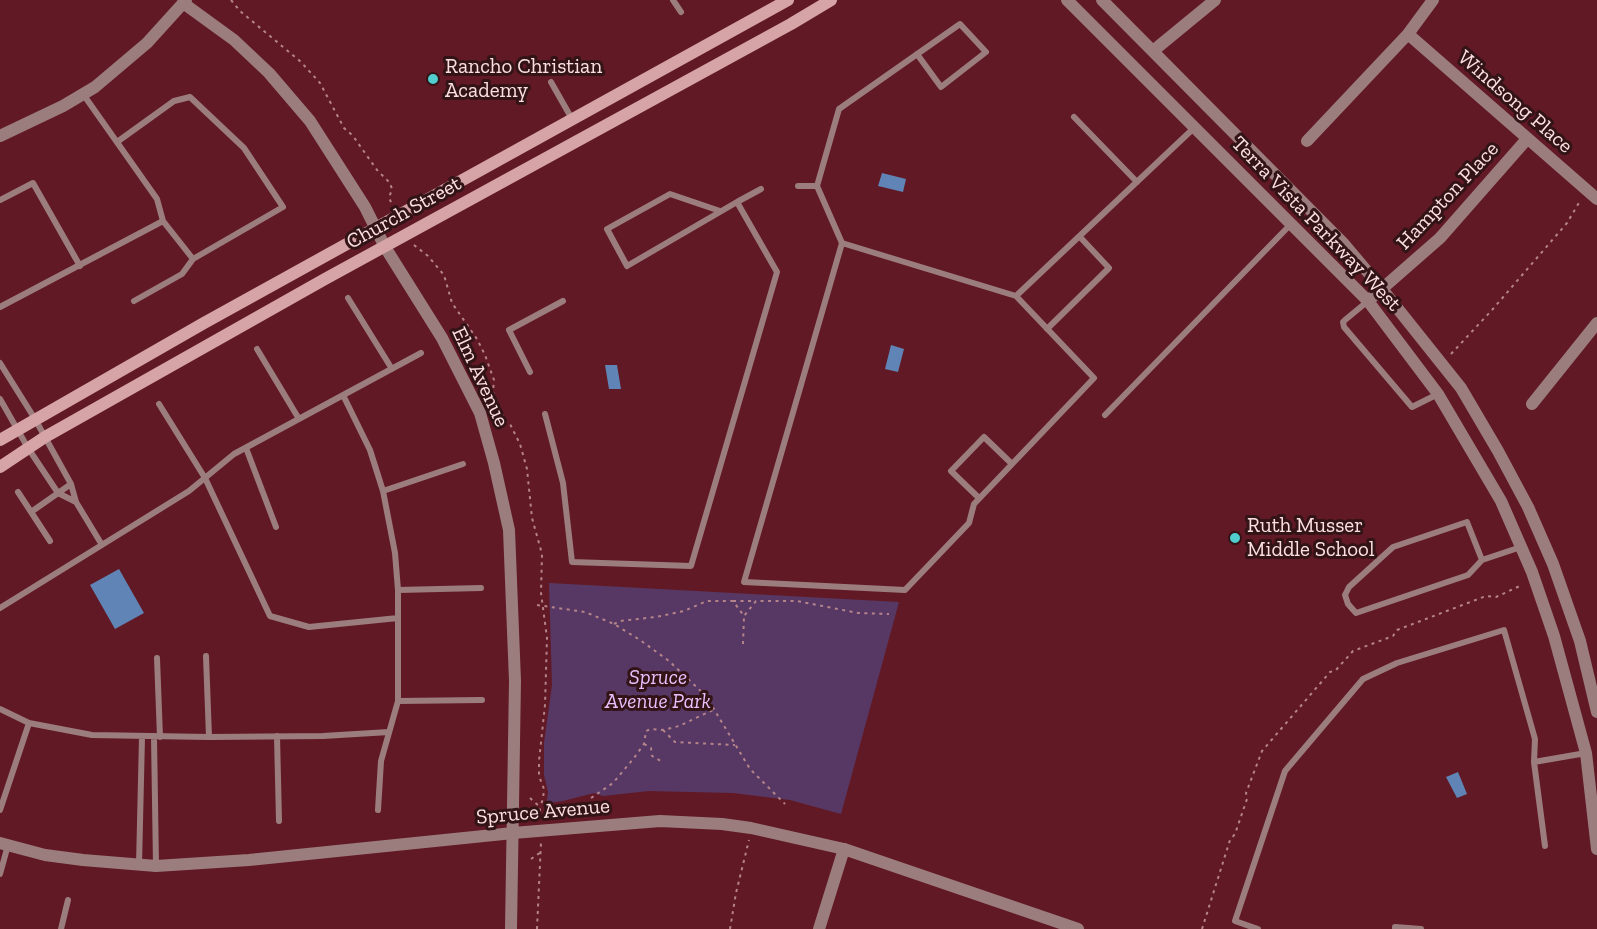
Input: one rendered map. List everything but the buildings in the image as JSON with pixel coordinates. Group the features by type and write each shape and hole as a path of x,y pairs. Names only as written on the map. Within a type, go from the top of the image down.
{"main road":[{"name":"Church Street","path":"0,440 788,0"},
{"name":"Church Street","path":"0,467 45,437 831,0"}],"street":[{"name":"Terra Vista Parkway West","path":"1067,0 1368,301 1438,394 1501,501 1521,547 1554,636 1592,752 1597,849"},
{"name":"Terra Vista Parkway West","path":"1102,0 1329,228 1382,289 1461,388 1528,507 1553,564 1580,641 1597,712"},
{"path":"1153,51 1215,0"},
{"path":"1306,141 1408,34 1433,0"},
{"name":"Elm Avenue","path":"184,2 234,40 262,66 310,121 365,207 385,247 442,338 480,413 509,530 515,681 511,929"},
{"path":"0,136 63,106 123,65 147,43 184,2"},
{"name":"Windsong Place","path":"1408,34 1597,199"},
{"name":"Hampton Place","path":"1368,301 1440,238 1527,139"},
{"path":"1533,404 1597,323"},
{"name":"Spruce Avenue","path":"4,844 45,855 156,866 249,860 513,833 660,821 713,823 752,828 844,849 1078,929"},
{"path":"819,929 844,849"}],"lane":[{"path":"673,0 681,12"},
{"path":"842,243 1016,296 1094,378 979,498 974,504 969,523 905,590 744,582 842,243 817,186 838,109 960,24 986,52 941,87 918,54"},
{"path":"551,82 572,120"},
{"path":"83,94 157,199 163,221 192,259"},
{"path":"117,142 174,102 190,97 244,148 283,207 192,259 182,274 134,301"},
{"path":"1074,117 1137,182"},
{"path":"1016,296 1196,127"},
{"path":"0,200 33,183 80,266"},
{"path":"798,186 817,186"},
{"path":"720,211 670,194 607,229 627,266 761,189"},
{"path":"545,414 563,483 572,562 691,566 777,272 737,202"},
{"path":"0,307 163,221"},
{"path":"1105,415 1292,223"},
{"path":"1047,329 1109,268 1080,237"},
{"path":"348,298 392,369"},
{"path":"530,372 508,330 563,301"},
{"path":"1368,301 1343,322 1344,327 1412,407 1438,394"},
{"path":"257,349 299,419"},
{"path":"0,608 189,491 234,454 421,353"},
{"path":"0,363 45,437 71,484 76,502 102,545"},
{"path":"343,395 370,450 384,491 399,590 398,701 381,761 378,810"},
{"path":"0,399 28,448 58,493 76,502"},
{"path":"159,404 205,478 270,616 309,627 398,618"},
{"path":"979,498 951,471 984,437 1012,464"},
{"path":"246,447 276,527"},
{"path":"384,491 462,464"},
{"path":"32,512 71,484"},
{"path":"18,492 50,541"},
{"path":"1482,560 1467,522 1393,548 1349,587 1345,595 1348,604 1356,613 1468,575 1482,560 1521,547"},
{"path":"399,590 481,588"},
{"path":"1258,929 1235,921 1285,771 1363,679 1397,663 1504,630 1535,740 1534,762 1545,846"},
{"path":"207,656 209,737"},
{"path":"156,866 157,658"},
{"path":"398,701 482,700"},
{"path":"0,709 29,723 92,735 209,737 389,732"},
{"path":"0,810 29,723"},
{"path":"277,736 279,821"},
{"path":"139,866 142,737"},
{"path":"1534,762 1592,752"},
{"path":"0,874 4,844"},
{"path":"61,929 68,900"},
{"path":"1395,929 1395,927 1421,929"}],"path":[{"path":"231,0 240,11 301,62 320,83 344,128 390,183 392,189 389,198"},
{"path":"1451,354 1567,223 1580,200"},
{"path":"416,248 428,256 444,275 452,303 477,339 494,380 493,392 505,421 510,424 520,444 527,469 532,518 542,554 541,593 544,606 546,677 539,761 544,789 540,807 530,798"},
{"path":"614,624 620,621 684,611 707,601 797,601 858,613 889,614"},
{"path":"733,601 744,616"},
{"path":"743,644 744,616 756,601"},
{"path":"537,605 585,612 614,624 669,661 706,696 750,769 785,804"},
{"path":"591,798 613,783 644,744 645,731 679,726 715,709"},
{"path":"663,730 675,742 735,745"},
{"path":"644,744 651,748 651,756 664,763"},
{"path":"730,929 752,828"},
{"path":"531,859 541,852 537,929"}],"green space":[{"name":"Spruce Avenue Park","path":"549,583 899,602 841,814 790,800 733,793 649,791 603,796 594,793 563,801 550,803 547,801 544,743 552,685"}],"water":[{"path":"882,173 906,179 903,192 878,186"},
{"path":"891,345 904,349 898,372 885,369"},
{"path":"605,365 617,365 621,389 609,389"},
{"path":"119,569 144,613 115,629 90,585"},
{"path":"1458,772 1467,794 1457,798 1446,777"}],"place":[{"name":"Rancho Christian Academy","path":"433,79"},
{"name":"Ruth Musser Middle School","path":"1235,538"}]}
